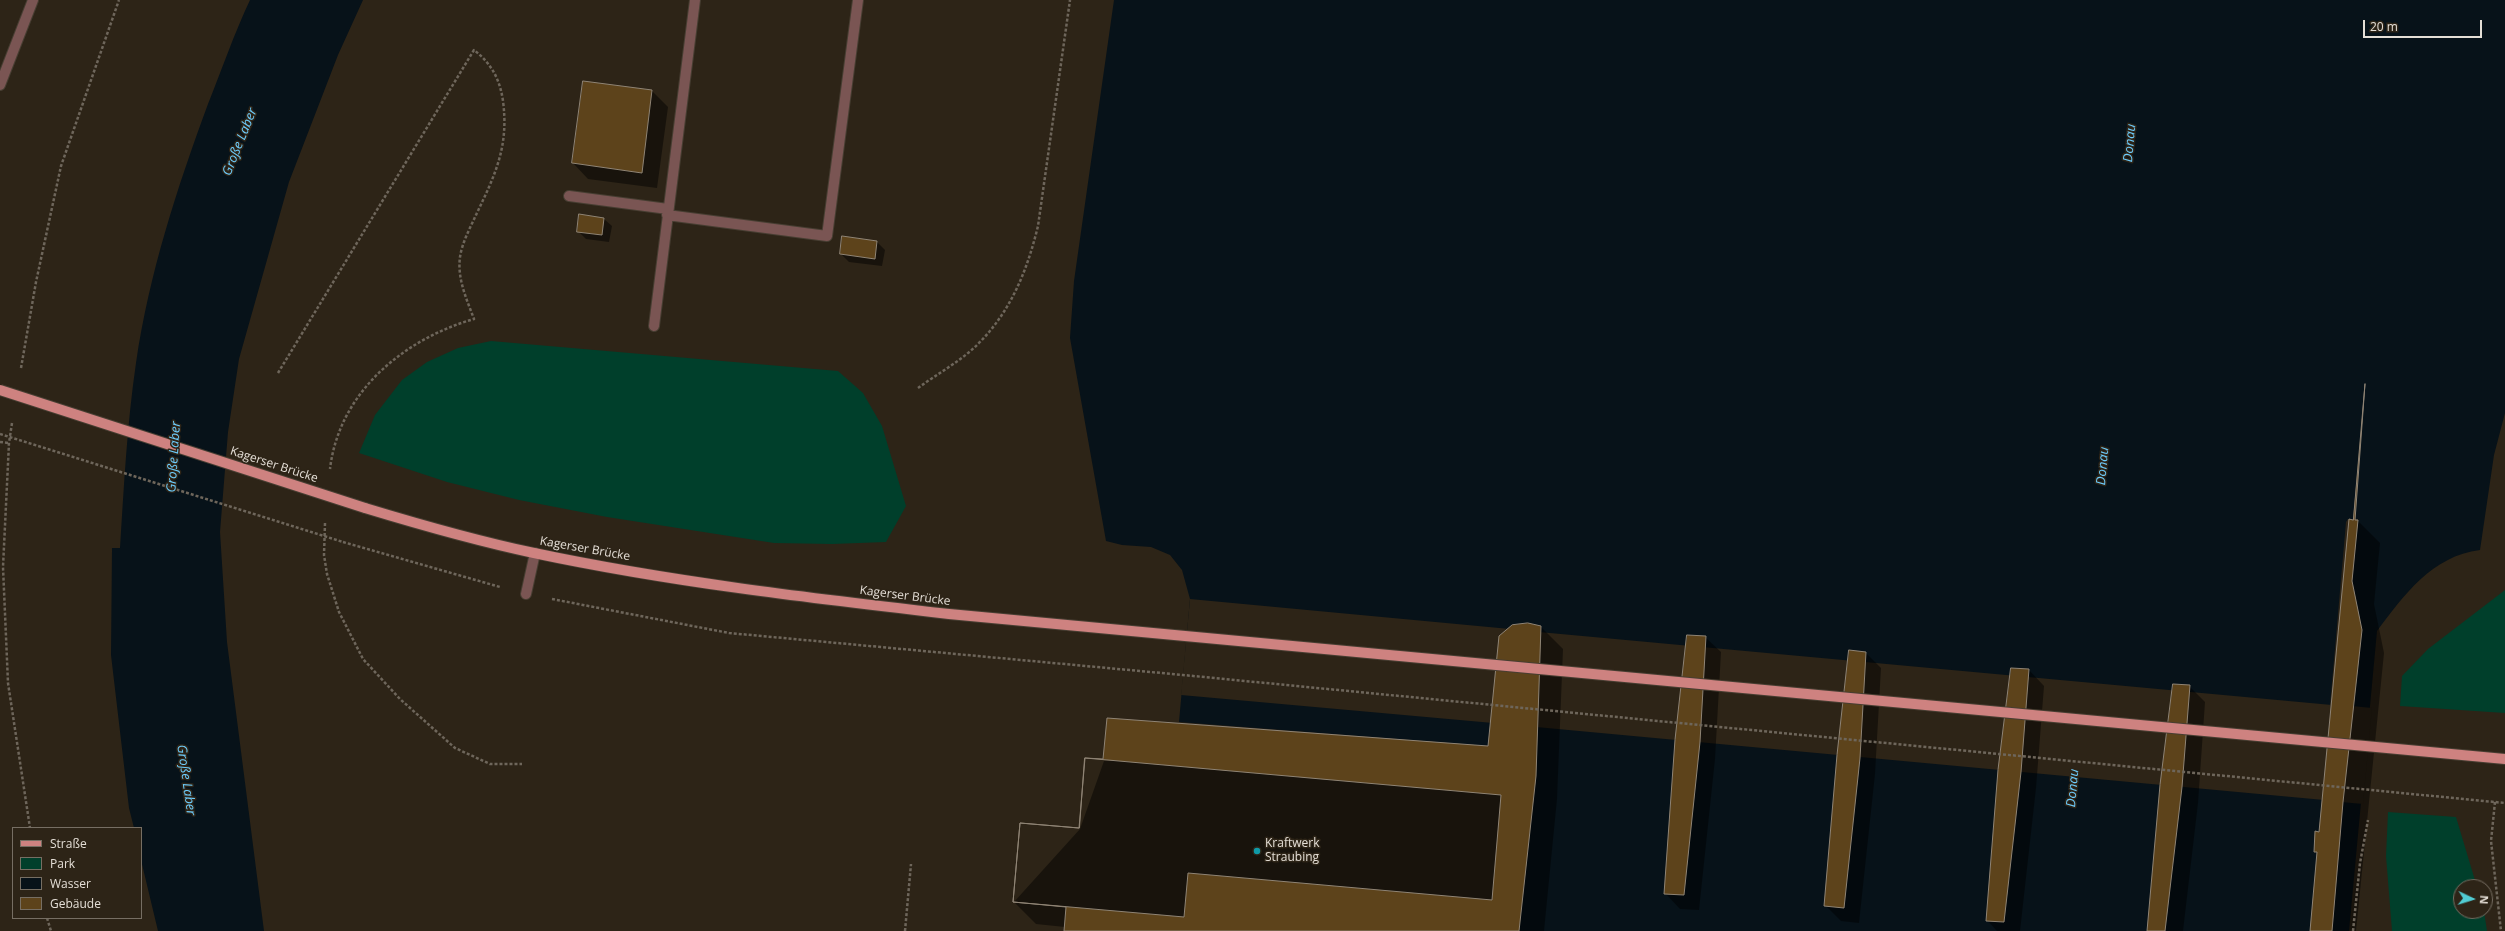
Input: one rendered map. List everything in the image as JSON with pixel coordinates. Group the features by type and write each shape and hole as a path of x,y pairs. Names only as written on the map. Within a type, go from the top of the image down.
{"main road":[{"name":"Kagerser Brücke","path":"0,390 365,508 452,534 535,553 724,586 826,600 949,614 2505,759"}],"street":[{"path":"0,85 32,0"},
{"path":"654,326 695,0"},
{"path":"569,196 827,236 858,0"},
{"path":"526,594 535,553"}],"path":[{"path":"918,388 977,345 1010,306 1030,258 1038,226 1070,0"},
{"path":"278,373 474,50 484,58 501,86 505,112 504,144 494,175 467,234 460,258 462,288 474,319 452,325 416,342 388,363 367,385 352,407"},
{"path":"0,434 343,542 526,594 729,633 1183,675 2505,803"},
{"path":"0,442 9,443"},
{"path":"339,612 363,659 400,699 455,748 490,764 522,764"},
{"path":"2495,802 2491,841 2501,931"},
{"path":"2353,931 2360,863 2368,820"},
{"path":"905,931 911,864"},
{"path":"47,919 51,931"}],"green space":[{"path":"491,341 838,371 863,393 882,426 906,506 886,542 832,544 774,543 607,517 519,500 447,482 359,453 375,415 402,380 427,362 458,348"},
{"path":"2505,590 2505,713 2400,706 2402,676 2428,649"},
{"path":"2388,812 2456,817 2475,879 2453,879 2453,919 2485,919 2487,931 2392,931 2386,856"}],"water":[{"name":"Große Laber","path":"250,0 363,0 338,55 289,182 239,359 228,432 220,532 227,642 264,931 158,931 142,864 142,827 134,827 129,808 111,655 112,548 120,548 130,409 136,363 148,297 175,199 208,104"},
{"name":"Donau","path":"1114,0 2505,0 2505,413 2494,455 2480,550 2447,560 2433,569 2409,591 2377,631 2349,931 2332,931 2343,802 2362,630 2352,581 2358,519 2348,519 2346,522 2319,832 2315,832 2314,852 2317,852 2310,931 1519,931 1538,728 1541,626 1520,624 1504,630 1488,746 1179,722 1190,599 1182,570 1170,555 1151,547 1122,545 1106,541 1070,338 1074,281"}],"pier":[{"path":"1190,599 1510,629 1493,723 1181,695"},
{"path":"1539,632 2332,705 2324,800 1536,727"},
{"path":"2352,706 2372,708 2363,804 2341,802"}],"building":[{"path":"583,81 652,90 642,173 572,163"},
{"path":"579,214 604,218 602,235 577,232"},
{"path":"842,236 877,241 875,259 840,254"},
{"path":"2365,384 2355,520 2358,520 2352,581 2362,630 2343,802 2332,931 2310,931 2317,852 2314,852 2315,831 2319,832 2349,519 2353,520"},
{"path":"1528,623 1541,626 1536,776 1519,931 1064,931 1066,907 1013,902 1020,823 1079,828 1085,758 1103,759 1107,718 1488,746 1499,636 1512,625"},
{"path":"1687,635 1706,636 1700,742 1684,895 1664,894 1675,740"},
{"path":"1849,650 1866,652 1860,758 1844,908 1824,906 1837,755"},
{"path":"2011,668 2029,669 2021,772 2004,922 1986,921 1998,770"},
{"path":"2173,684 2190,685 2182,787 2165,931 2147,931 2160,785"},
{"name":"Kraftwerk Straubing","path":"1085,758 1501,795 1492,900 1188,873 1184,917 1013,902 1020,823 1079,828"}],"place":[{"name":"Kraftwerk Straubing","path":"1257,851"}]}
